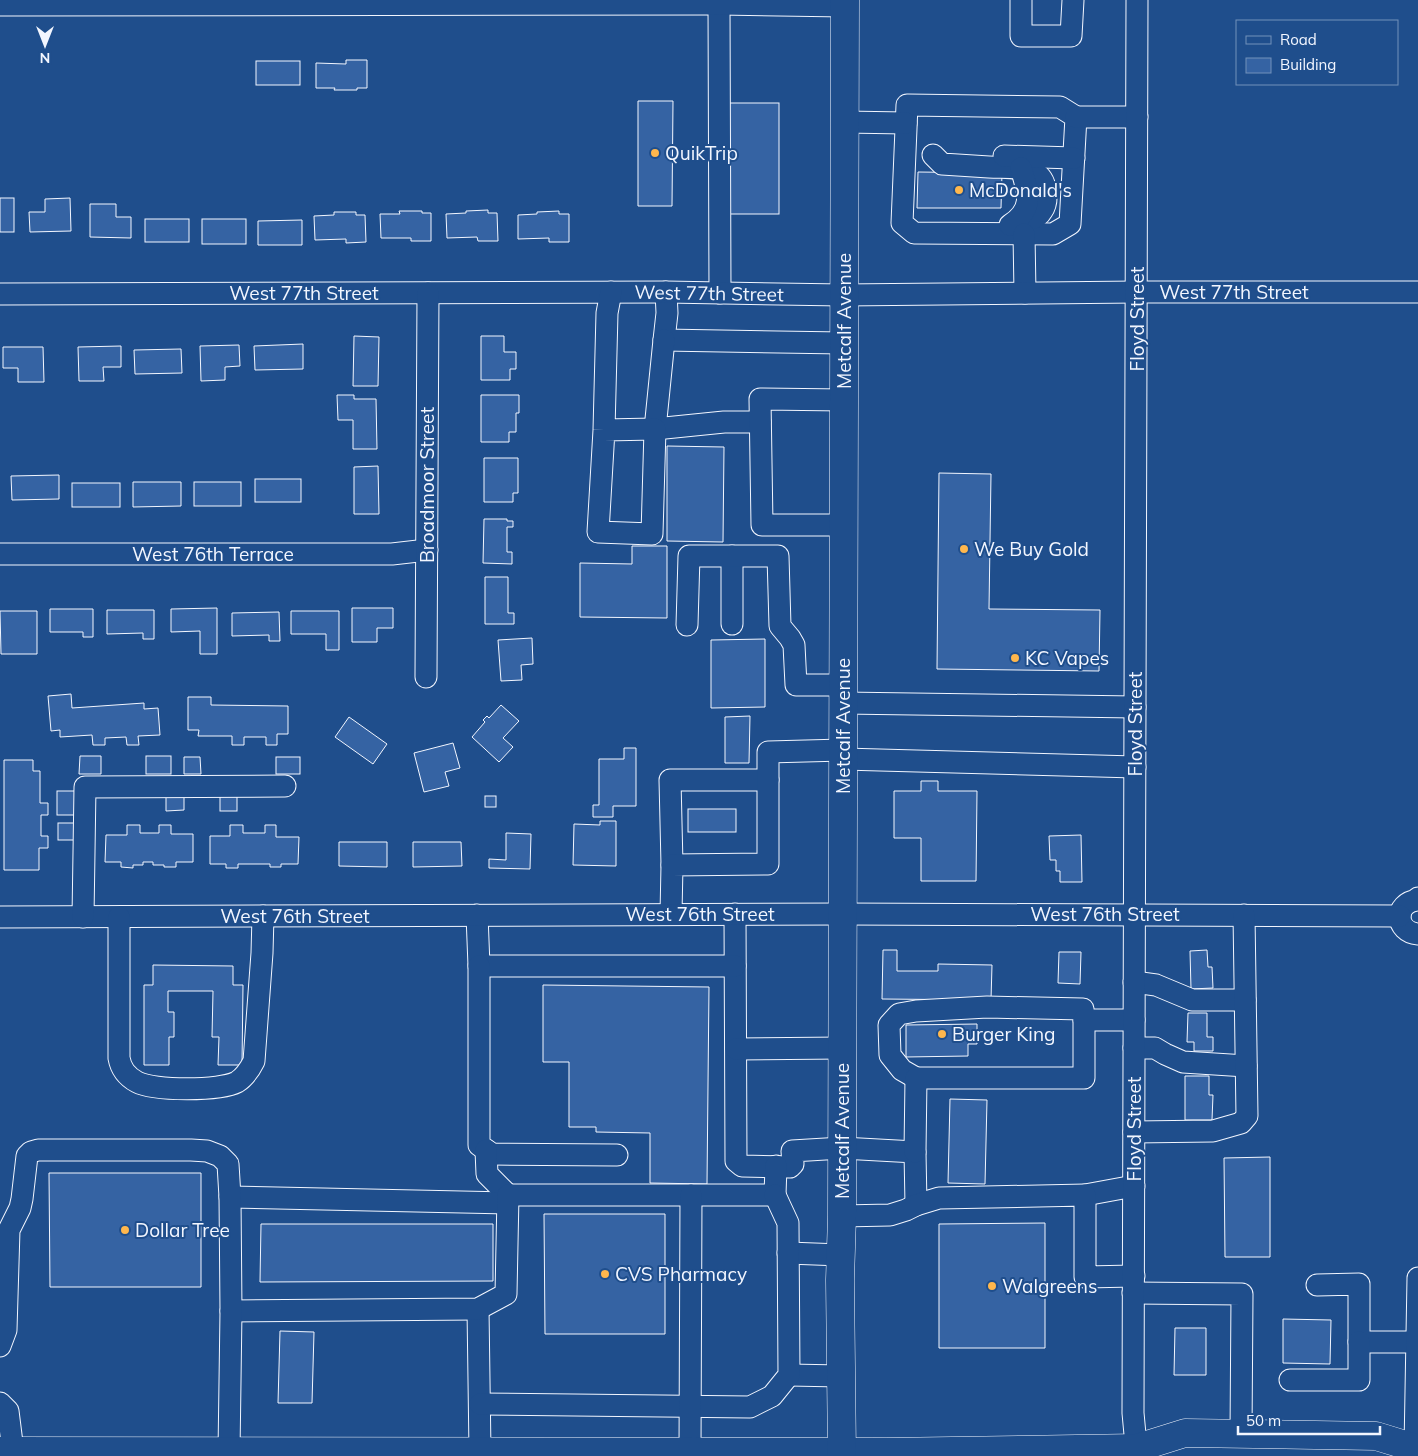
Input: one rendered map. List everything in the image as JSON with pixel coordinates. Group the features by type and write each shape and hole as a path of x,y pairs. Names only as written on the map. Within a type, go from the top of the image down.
{"main road":[{"name":"Metcalf Avenue","path":"843,1455 840,1280 842,1216 845,3"},
{"path":"1137,1452 1185,1433 1376,1436 1416,1448"},
{"path":"1382,1456 1416,1448"},
{"path":"7,1451 44,1454 480,1452 627,1454 690,1452 843,1455 1137,1452 1164,1456"}],"street":[{"path":"1021,0 1021,36 1072,36 1073,0"},
{"name":"Floyd Street","path":"1137,0 1133,1413 1137,1452"},
{"path":"0,5 620,2 719,4 845,3"},
{"path":"719,4 720,293"},
{"path":"1076,118 1070,224 1053,234 1021,227 997,234 914,233 902,223 907,105 1060,107 1076,118 1137,117"},
{"path":"844,122 906,123"},
{"path":"905,155 1074,158"},
{"path":"933,155 942,164 1021,168 1028,192 1028,205 1021,227 1025,293"},
{"path":"611,292 607,313 604,430 598,532 652,534 654,429 667,313 666,292"},
{"name":"West 77th Street","path":"0,294 666,292 843,295 1418,292"},
{"name":"Broadmoor Street","path":"426,677 428,293"},
{"path":"664,340 843,344"},
{"path":"761,556 760,400 844,400"},
{"path":"604,430 654,429 724,422 760,422"},
{"path":"762,525 843,525"},
{"name":"West 76th Terrace","path":"0,554 392,554 426,550"},
{"path":"687,625 689,556 778,556 780,626 794,645 796,685 843,694 1135,707"},
{"path":"732,556 732,624"},
{"path":"672,865 768,864 768,752 1135,767"},
{"path":"671,914 670,780 768,780"},
{"path":"83,917 86,787 284,786"},
{"path":"1418,899 1407,903 1403,907 1400,916 1404,928 1408,932 1418,935"},
{"name":"West 76th Street","path":"0,917 671,914 1400,916"},
{"path":"734,914 736,1161 742,1166 790,1167 793,1164 792,1151 842,1148 915,1152"},
{"path":"477,915 479,966 479,1145 492,1154 617,1155"},
{"path":"1134,1132 1213,1132 1241,1123 1247,1116 1244,915"},
{"path":"119,917 118,1058 121,1068 137,1082 147,1085 190,1089 237,1082 249,1071 254,1061 263,916"},
{"path":"479,966 735,966"},
{"path":"1134,982 1156,985 1192,1000 1245,1000"},
{"path":"987,1007 1083,1009 1084,1078 916,1078 902,1070 890,1055 889,1026 899,1014 916,1011 987,1007"},
{"path":"1084,1020 1134,1020"},
{"path":"736,1049 842,1048"},
{"path":"1134,1048 1155,1048 1183,1062 1246,1066"},
{"path":"916,1078 916,1205"},
{"path":"0,1346 6,1330 9,1230 20,1208 27,1156 31,1152 38,1150 207,1151 220,1156 228,1164 230,1197 229,1452"},
{"path":"231,1311 478,1309 506,1294 508,1199 487,1174 486,1150"},
{"path":"480,1404 750,1407 772,1396 789,1375 788,1223 775,1195 776,1166"},
{"path":"842,1216 890,1215 939,1198 1085,1195 1134,1186"},
{"path":"690,1452 691,1195"},
{"path":"230,1197 508,1199 775,1195"},
{"path":"1085,1195 1084,1277 1134,1285 1242,1294 1241,1434"},
{"path":"788,1253 841,1255"},
{"path":"1416,1448 1418,1278"},
{"path":"1290,1380 1359,1380 1359,1284 1317,1285"},
{"path":"478,1309 480,1452"},
{"path":"1359,1342 1417,1342"},
{"path":"789,1375 841,1376"},
{"path":"0,1403 8,1411 7,1451"}],"building":[{"path":"346,60 367,60 367,88 334,90 335,88 316,88 316,63 346,64"},
{"path":"256,61 300,61 300,85 256,85"},
{"name":"QuikTrip","path":"638,101 673,101 672,206 638,206"},
{"name":"QuikTrip","path":"725,103 779,103 779,214 725,214"},
{"name":"McDonald's","path":"918,172 1002,173 1001,208 917,208"},
{"path":"0,198 14,198 14,232 0,232"},
{"path":"70,198 71,231 30,232 29,212 45,212 45,199"},
{"path":"90,204 116,204 116,217 131,217 131,238 90,237"},
{"path":"488,210 488,213 497,213 498,241 478,241 477,237 447,238 446,214"},
{"path":"399,211 431,213 431,241 411,241 411,238 381,238 380,214 400,214"},
{"path":"559,211 559,214 569,214 569,242 549,242 549,238 518,239 518,215"},
{"path":"334,212 356,212 356,215 365,215 366,242 346,243 346,239 315,240 314,216 334,215"},
{"path":"145,219 189,219 189,242 145,242"},
{"path":"202,219 246,219 246,244 202,244"},
{"path":"302,220 302,245 258,245 258,221"},
{"path":"354,336 379,337 378,386 353,386"},
{"path":"481,336 504,336 504,352 516,352 516,369 510,369 510,380 481,380"},
{"path":"303,344 303,369 255,370 254,346"},
{"path":"239,345 240,366 225,367 225,380 201,381 200,346"},
{"path":"121,346 121,367 103,367 104,381 79,381 78,347"},
{"path":"3,347 43,347 44,382 18,382 18,368 3,368"},
{"path":"181,349 182,373 135,374 134,350"},
{"path":"337,395 354,395 354,399 376,399 377,449 353,449 353,420 338,420"},
{"path":"481,395 519,395 519,413 516,413 516,432 509,432 509,442 481,442"},
{"path":"667,446 724,447 723,542 667,541"},
{"path":"484,458 518,458 518,493 513,493 513,502 484,502"},
{"path":"378,466 379,514 354,514 354,467"},
{"path":"939,473 991,474 989,609 1100,610 1099,671 937,669"},
{"path":"59,475 59,499 12,500 11,476"},
{"path":"255,479 301,479 301,502 255,502"},
{"path":"133,482 181,482 181,506 133,507"},
{"path":"194,482 241,482 241,506 194,506"},
{"path":"72,483 120,483 120,507 72,507"},
{"path":"484,519 507,519 507,521 513,521 513,527 507,527 507,552 512,552 512,564 483,563"},
{"path":"632,546 667,546 667,618 580,617 580,563 632,564"},
{"path":"485,577 508,577 508,613 514,613 514,624 485,624"},
{"path":"217,608 217,654 200,654 200,631 171,632 171,609"},
{"path":"352,608 393,608 393,628 377,628 377,642 352,642"},
{"path":"50,609 93,609 93,637 83,637 83,632 50,632"},
{"path":"107,610 154,610 154,639 143,639 143,633 107,634"},
{"path":"0,611 37,611 37,654 1,654"},
{"path":"291,611 339,611 339,650 326,650 326,634 291,634"},
{"path":"279,612 280,641 269,641 269,635 232,636 232,613"},
{"path":"532,638 533,664 521,665 522,680 501,681 498,640"},
{"path":"765,639 765,707 711,708 711,640"},
{"path":"71,694 72,708 144,703 144,709 158,708 160,735 138,736 139,745 127,745 126,737 105,738 105,745 93,745 92,735 60,737 60,730 51,731 48,696"},
{"path":"188,697 211,697 211,705 288,706 288,734 277,734 277,745 266,745 266,737 244,737 244,745 232,745 232,736 198,736 199,730 188,730"},
{"path":"501,705 519,721 503,738 513,747 499,762 472,737 485,722 483,720 487,716 489,718"},
{"path":"750,716 749,763 725,763 725,717"},
{"path":"349,717 387,744 373,764 335,737"},
{"path":"453,743 460,768 445,772 449,786 424,792 414,753"},
{"path":"624,748 636,748 636,806 613,806 613,817 593,817 593,805 599,805 599,759 624,759"},
{"path":"80,756 101,756 101,774 79,774"},
{"path":"146,756 171,756 171,774 146,774"},
{"path":"184,757 200,757 201,774 184,774"},
{"path":"276,757 300,757 300,774 276,774"},
{"path":"4,760 33,760 33,771 40,771 40,803 48,803 48,815 41,815 41,836 48,836 48,848 39,848 39,870 4,870"},
{"path":"921,781 938,781 938,791 977,791 976,881 921,881 921,838 894,838 894,791 921,791"},
{"path":"57,791 75,791 75,815 57,815"},
{"path":"166,793 184,793 184,810 166,811"},
{"path":"220,793 237,793 237,811 220,811"},
{"path":"485,796 496,796 496,807 485,807"},
{"path":"688,809 736,809 736,832 688,832"},
{"path":"600,821 616,821 616,866 573,865 574,824 600,825"},
{"path":"58,823 75,823 75,840 58,840"},
{"path":"127,825 140,825 140,833 159,833 159,825 171,825 171,834 193,834 193,862 176,862 176,867 164,867 164,865 153,865 153,862 143,862 143,865 133,865 133,868 121,867 121,862 105,862 106,835 127,835"},
{"path":"230,825 243,825 243,833 265,833 265,825 276,825 276,837 299,837 298,864 281,864 281,867 270,867 270,864 238,864 238,868 226,868 226,864 210,864 210,836 230,836"},
{"path":"506,833 531,834 530,869 489,868 489,859 506,860"},
{"path":"1081,835 1082,882 1060,882 1060,871 1056,871 1056,860 1050,860 1049,836"},
{"path":"339,842 387,842 387,867 339,866"},
{"path":"413,842 461,842 462,866 413,867"},
{"path":"883,950 897,950 897,971 938,971 938,964 992,965 991,1000 882,999"},
{"path":"1207,950 1208,967 1212,967 1213,988 1191,989 1190,951"},
{"path":"1059,952 1081,952 1080,984 1058,983"},
{"path":"153,965 233,966 233,985 243,985 242,1065 218,1065 219,1037 212,1037 213,991 168,991 168,1012 174,1012 174,1037 169,1037 169,1065 144,1065 144,985 153,985"},
{"path":"543,985 709,987 707,1184 650,1183 650,1133 596,1132 596,1127 569,1127 569,1062 543,1062"},
{"path":"1188,1013 1207,1013 1207,1037 1213,1037 1213,1051 1194,1051 1194,1042 1187,1042"},
{"name":"Burger King","path":"977,1024 977,1044 968,1044 968,1056 906,1057 906,1025"},
{"path":"1185,1076 1209,1076 1209,1095 1213,1095 1212,1120 1185,1120"},
{"path":"950,1099 987,1100 985,1184 948,1183"},
{"path":"1270,1157 1270,1257 1225,1257 1224,1158"},
{"name":"Dollar Tree","path":"49,1173 201,1173 201,1287 50,1287"},
{"name":"CVS Pharmacy","path":"544,1214 665,1214 665,1334 545,1334"},
{"name":"Walgreens","path":"1045,1223 1045,1348 939,1348 939,1224"},
{"path":"261,1224 493,1224 493,1281 260,1282"},
{"path":"1283,1319 1331,1320 1330,1364 1283,1363"},
{"path":"1175,1328 1206,1328 1206,1375 1174,1375"},
{"path":"280,1331 314,1332 312,1403 278,1403"}],"place":[{"name":"QuikTrip","path":"655,153"},
{"name":"McDonald's","path":"959,190"},
{"name":"We Buy Gold","path":"964,549"},
{"name":"KC Vapes","path":"1015,658"},
{"name":"Burger King","path":"942,1034"},
{"name":"Dollar Tree","path":"125,1230"},
{"name":"CVS Pharmacy","path":"605,1274"},
{"name":"Walgreens","path":"992,1286"}]}
